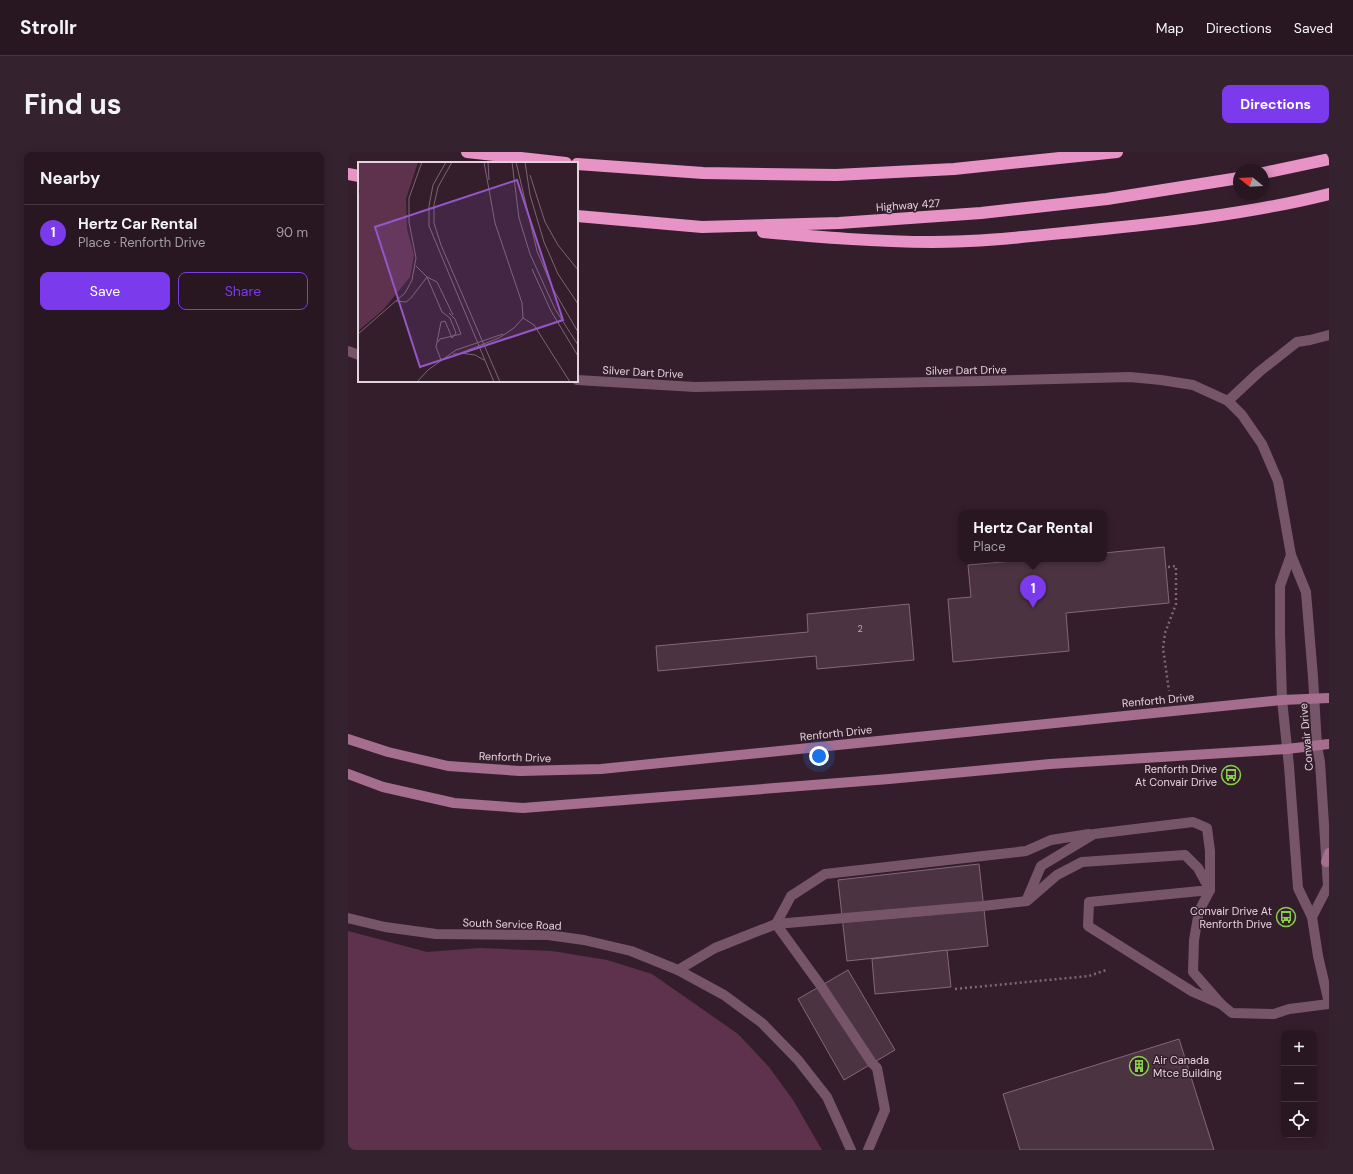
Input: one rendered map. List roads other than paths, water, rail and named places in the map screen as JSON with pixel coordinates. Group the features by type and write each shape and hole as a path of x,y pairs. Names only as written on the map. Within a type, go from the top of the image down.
{"highway":[{"path":"467,152 557,162"},
{"path":"578,164 703,173 836,175 954,169 1117,152"},
{"path":"1269,172 1329,159"},
{"path":"348,174 358,176"},
{"name":"Highway 427","path":"578,216 702,227 839,223 981,213 1107,199 1233,179"},
{"path":"702,227 879,240 933,242 1000,239 1127,227 1230,213 1329,194"}],"main road":[{"name":"Renforth Drive","path":"348,739 388,752 448,766 520,771 601,769 1282,700 1329,698"},
{"path":"348,774 383,787 454,803 523,808 889,779 1050,764 1287,750 1329,744"}],"street":[{"path":"1228,401 1259,372 1297,342 1329,335"},
{"path":"348,351 358,355"},
{"path":"348,354 358,355"},
{"name":"Silver Dart Drive","path":"578,380 695,387 976,382 1130,377 1193,385 1228,401"},
{"name":"Convair Drive","path":"1228,401 1242,415 1262,444 1278,481 1291,555 1306,592 1315,699 1317,746 1320,762 1328,886 1312,917"},
{"name":"Convair Drive","path":"1291,555 1280,586 1282,700 1298,888 1312,917 1318,956 1329,1003"},
{"path":"776,924 791,896 825,874 1026,850 1051,840 1193,822 1207,828 1210,851 1210,890 1199,911 1194,940 1193,972 1221,1004 1232,1012 1274,1014 1289,1009 1329,1003"},
{"path":"1027,901 1041,866 1094,834"},
{"path":"678,970 715,948 776,924 976,907 1027,901 1057,875 1082,862 1185,855 1198,868 1210,890"},
{"path":"1210,890 1089,902 1088,926 1192,992 1221,1004"},
{"name":"South Service Road","path":"348,918 385,927 436,934 548,935 584,940 631,952 678,970 730,1000 762,1023 798,1060 828,1097 851,1150"},
{"path":"776,924 821,986 877,1068 885,1110 868,1150"}],"place":[{"name":"Hertz Car Rental","path":"1033,608"},
{"name":"Renforth Drive At Convair Drive","path":"1231,775"},
{"name":"Convair Drive At Renforth Drive","path":"1286,917"},
{"name":"Air Canada Mtce Building","path":"1139,1066"}]}
